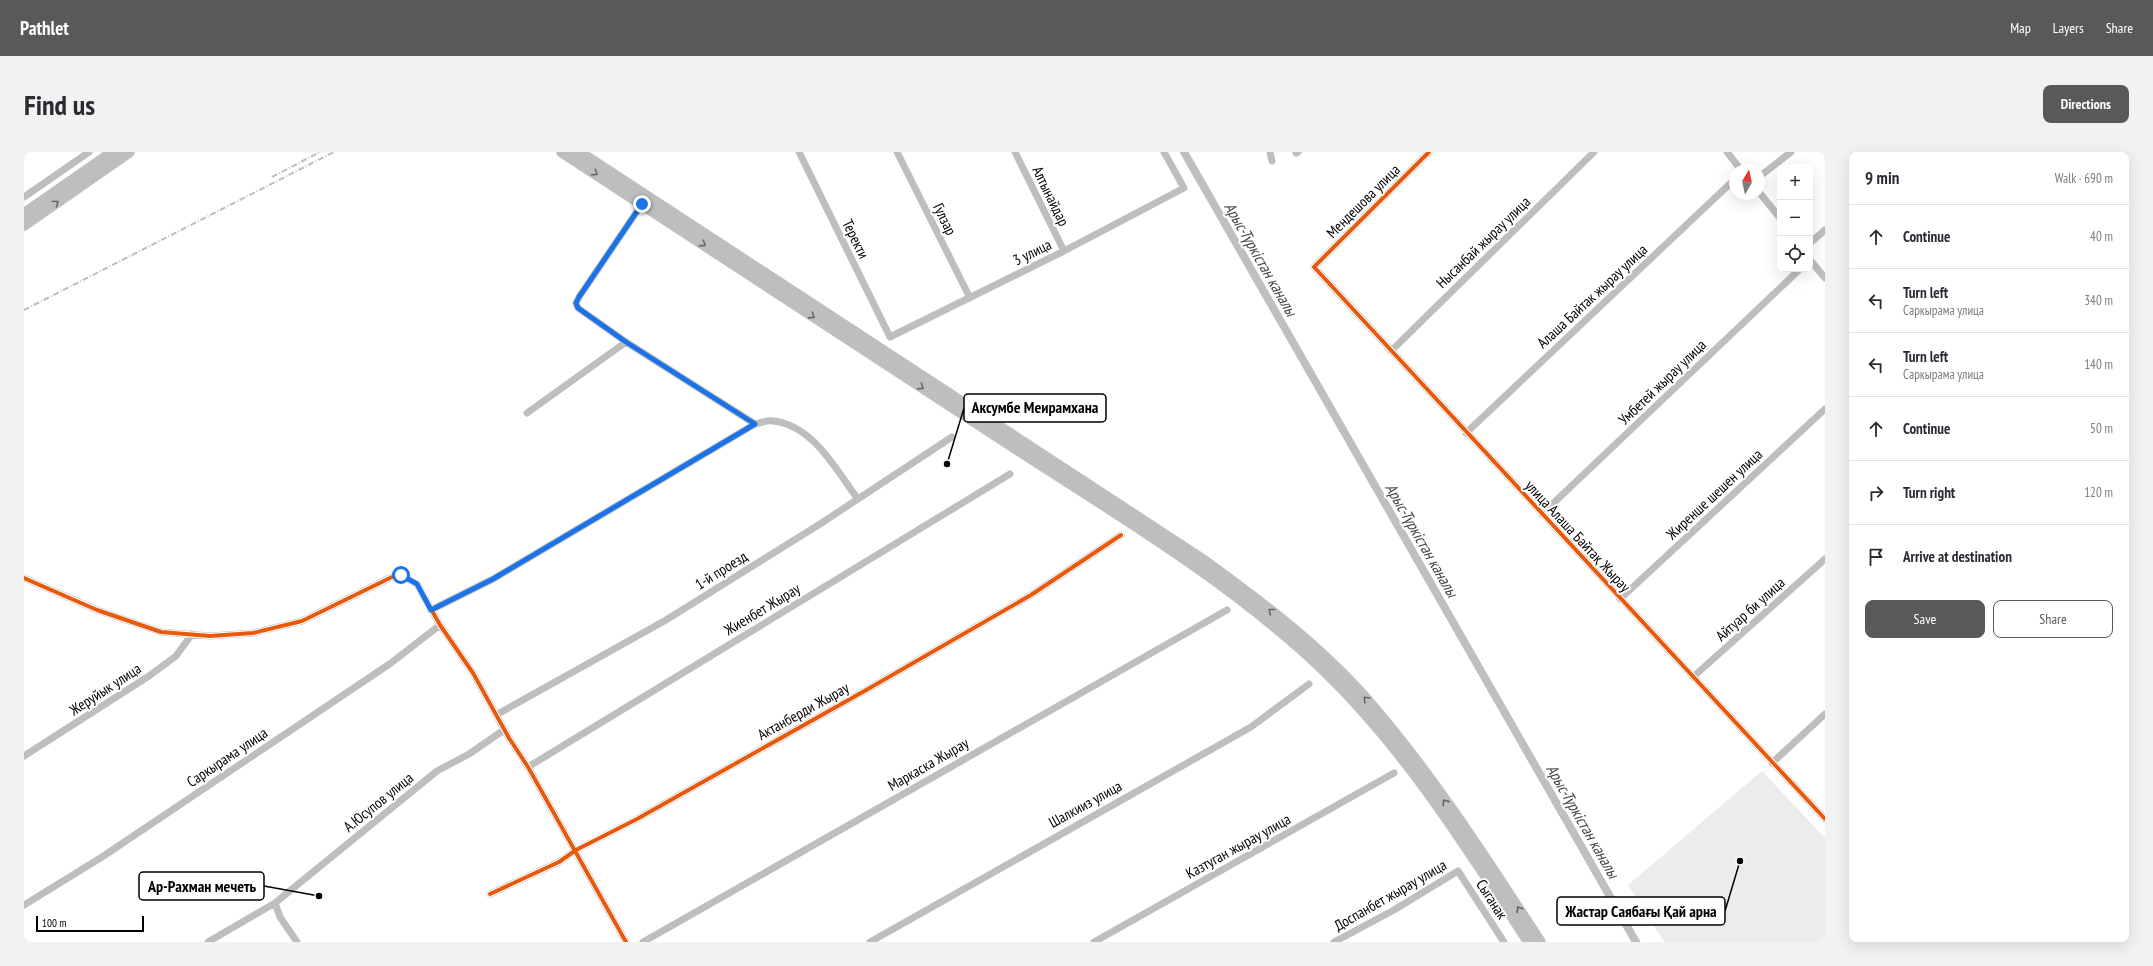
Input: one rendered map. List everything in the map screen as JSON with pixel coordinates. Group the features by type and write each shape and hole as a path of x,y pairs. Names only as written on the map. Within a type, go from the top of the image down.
{"highway":[{"path":"24,214 113,152"},
{"path":"24,225 129,152"},
{"path":"562,152 1192,564 1248,604 1290,638 1328,674 1375,724 1407,764 1475,860 1529,942"},
{"path":"579,152 1191,552 1278,617 1335,668 1378,712 1415,759 1483,855 1540,942"}],"street":[{"path":"24,197 89,152"},
{"name":"Теректи","path":"798,152 890,337"},
{"name":"Гулзар","path":"897,152 970,298"},
{"name":"Алтынайдар","path":"1015,152 1064,251"},
{"name":"3 улица","path":"890,337 1064,251 1184,188 1164,152"},
{"path":"1270,152 1272,162"},
{"name":"Мендешова улица","path":"1314,267 1429,152"},
{"name":"Нысанбай жырау улица","path":"1391,351 1594,152"},
{"path":"1727,152 1736,164"},
{"path":"1765,172 1791,152"},
{"name":"Алаша Байтак жырау улица","path":"1466,433 1729,185"},
{"path":"1765,199 1777,214"},
{"path":"642,204 576,303 578,308 626,342 755,424"},
{"path":"1813,240 1825,230"},
{"path":"1813,264 1825,278"},
{"name":"улица Алаша Байтақ Жырау","path":"1314,267 1825,820"},
{"name":"Умбетей жырау улица","path":"1542,514 1797,272"},
{"path":"527,413 626,342"},
{"name":"Жиренше шешен улица","path":"1620,599 1825,409"},
{"path":"431,610 493,579 755,424 771,420 781,422 815,442 858,499"},
{"name":"1-й проезд","path":"496,715 666,620 858,499 952,437"},
{"name":"Жиенбет Жырау","path":"528,767 1010,474"},
{"name":"Актанберди Жырау","path":"490,894 559,862 576,850 637,819 868,689 1031,595 1121,536"},
{"name":"Айтуар би улица","path":"1693,678 1825,559"},
{"path":"24,578 96,610 161,632 210,636 253,633 302,621 392,577 401,575 417,584 440,625 472,673 504,730 528,767 576,850 626,942"},
{"name":"Маркаска Жырау","path":"643,942 1227,610"},
{"name":"Саркырама улица","path":"24,904 102,857 378,671 440,625"},
{"name":"Жеруйык улица","path":"24,756 149,676 176,656 192,634"},
{"name":"Шалкииз улица","path":"870,942 1251,727 1309,684"},
{"path":"1772,762 1825,714"},
{"name":"А.Юсупов улица","path":"208,942 275,903 437,771 469,754 504,730"},
{"name":"Казтуган жырау улица","path":"1094,942 1394,773"},
{"name":"Доспанбет жырау улица","path":"1334,942 1394,910 1458,871"},
{"name":"Сыганак","path":"1458,871 1504,942"},
{"path":"275,903 280,917 297,942"}],"shaded area":[{"path":"1762,771 1825,838 1825,942 1664,942 1628,885"}],"waterway":[{"name":"Арыс-Түркістан каналы","path":"1184,152 1636,942"}],"railway":[{"path":"272,177 320,152"},
{"path":"24,310 334,152"}],"cycle path":[{"path":"1429,152 1314,267 1825,819"},
{"path":"490,894 559,862 576,850 637,819 868,689 1031,595 1121,535"},
{"path":"24,578 97,610 161,632 210,636 253,633 302,621 392,577 401,575 417,584 440,625 473,673 509,738 528,767 626,942"}],"place":[{"name":"Аксумбе Меирамхана","path":"947,464"},
{"name":"Жастар Саябағы Қай арна","path":"1740,861"},
{"name":"Ар-Рахман мечеть","path":"319,896"}],"route":[{"path":"401,575 409,578 417,584 431,610 493,579 755,424 626,342 578,308 576,303 579,297 642,204"}]}
